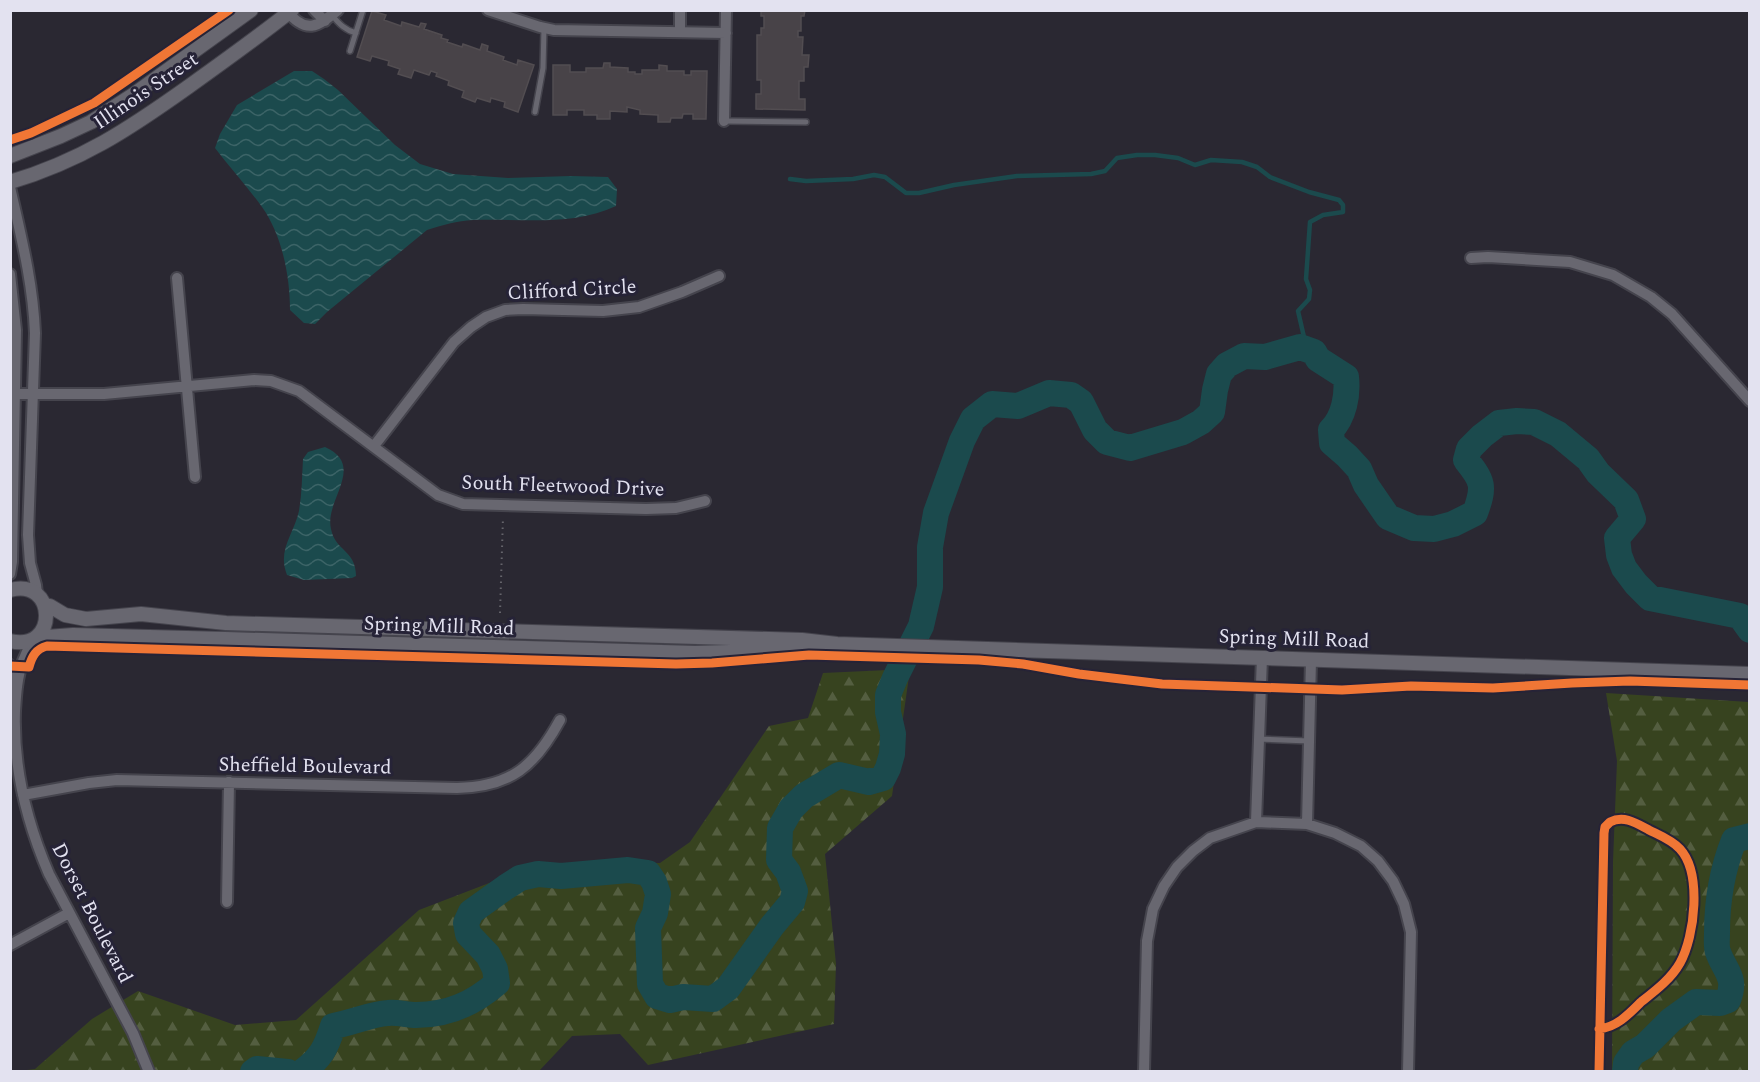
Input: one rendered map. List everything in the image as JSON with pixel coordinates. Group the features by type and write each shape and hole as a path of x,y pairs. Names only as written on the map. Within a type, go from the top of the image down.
{"street":[{"name":"Illinois Street","path":"10,156 91,122 133,95 251,10"},
{"path":"314,10 332,16"},
{"path":"488,10 544,28 602,32 726,33"},
{"path":"680,10 680,32"},
{"path":"724,121 726,10"},
{"name":"Illinois Street","path":"10,185 67,162 116,137 239,51 289,11"},
{"path":"289,11 298,23 310,27 317,26 332,16"},
{"path":"10,185 24,243 34,304 35,333 20,394 10,574"},
{"path":"1471,258 1488,256 1563,261 1613,275 1651,297 1672,314 1749,401"},
{"path":"10,274 16,320 30,563 47,613 46,621 35,637"},
{"name":"Clifford Circle","path":"374,446 454,342 486,317 505,310 603,311 639,307 719,276"},
{"path":"177,278 195,477"},
{"name":"South Fleetwood Drive","path":"20,394 104,394 254,380 271,381 299,391 438,495 463,504 646,509 676,508 705,501"},
{"name":"Spring Mill Road","path":"10,590 22,588 65,615 86,619 141,614 226,623 802,640 837,644 1745,674"},
{"name":"Spring Mill Road","path":"10,641 19,643 35,637 73,635 695,653 801,650 837,644"},
{"name":"Dorset Boulevard","path":"35,637 23,660 16,693 15,752 23,795 39,851 133,1033 149,1071"},
{"path":"1256,822 1262,657"},
{"path":"1307,824 1311,660"},
{"name":"Dorset Boulevard","path":"10,665 16,693"},
{"name":"Sheffield Boulevard","path":"23,795 117,780 457,788 490,785 507,779 525,767 541,751 560,720"},
{"path":"227,902 230,782"},
{"path":"1144,1071 1148,941 1153,909 1164,886 1192,851 1210,838 1256,822 1307,824 1335,833 1361,846 1378,861 1393,880 1404,904 1411,932 1408,1071"},
{"path":"10,945 69,913"}],"lane":[{"path":"350,51 363,10"},
{"path":"332,16 349,31 356,33"},
{"path":"535,112 543,68 544,28"},
{"path":"724,121 806,122"},
{"path":"1258,739 1309,741"}],"path":[{"path":"500,613 503,505"}],"green space":[{"path":"910,669 892,796 825,854 836,964 834,1024 648,1065 620,1034 572,1036 539,1071 11,1072 35,1069 92,1019 138,991 235,1025 296,1020 419,910 536,865 660,863 690,842 769,726 808,718 823,673"},
{"path":"1606,693 1749,702 1749,1071 1612,1071 1613,862 1617,761"}],"water":[{"path":"294,71 312,71 324,79 395,145 420,164 453,174 508,178 608,177 617,189 616,206 582,217 546,220 461,221 427,230 315,324 304,323 290,310 284,256 269,218 215,148 220,134 237,105"},
{"path":"325,447 337,455 343,464 344,474 330,518 331,529 337,542 353,561 356,576 304,580 287,575 284,566 285,550 299,511 303,459 308,452"}],"building":[{"path":"761,10 805,10 804,16 801,16 801,31 798,31 798,37 803,37 802,55 809,55 808,67 804,67 804,81 799,81 799,99 805,99 805,110 756,109 756,94 761,94 761,80 757,80 757,35 761,35 761,28 764,28 764,16 761,16"},
{"path":"372,11 386,15 384,20 401,26 402,22 419,27 421,23 426,24 424,29 442,35 441,38 448,40 447,42 462,47 463,44 480,50 482,44 488,46 487,51 504,57 503,60 517,65 518,60 534,65 518,112 504,107 505,102 491,98 490,102 477,98 475,102 462,97 464,91 448,85 449,81 436,76 437,73 431,71 429,75 414,70 411,78 398,74 400,69 388,65 389,61 372,56 370,61 357,57"},
{"path":"604,63 610,63 610,67 628,68 628,72 635,72 635,74 642,74 642,70 659,70 659,65 667,66 667,71 684,71 684,75 691,75 691,71 707,71 706,119 693,119 693,114 683,114 682,118 671,118 670,122 658,122 658,115 640,114 640,110 627,107 627,112 610,111 610,119 597,119 597,115 584,115 584,110 567,110 567,115 553,115 553,65 570,65 570,72 586,72 586,68 603,68"}],"waterway":[{"path":"790,179 806,181 853,179 874,175 885,177 906,193 919,193 954,185 1017,176 1091,174 1105,171 1117,158 1137,155 1178,158 1195,165 1211,160 1242,162 1257,167 1270,177 1309,192 1339,200 1343,205 1343,212 1323,215 1310,222 1306,279 1310,290 1309,299 1298,311 1307,350"},
{"path":"302,1072 322,1052 333,1026 381,1014 439,1013 460,1007 479,997 497,983 495,969 488,955 468,934 466,923 471,912 506,887 520,878 538,874 561,876 628,870 648,873 658,894 655,913 648,928 650,984 657,996 670,1000 683,997 713,999 728,988 792,902 795,891 788,872 779,860 780,828 791,809 804,796 839,775 869,782 883,778 888,768 892,754 893,734 888,712 888,695 921,626 930,587 930,547 936,513 962,441 973,419 992,404 1018,406 1049,393 1071,395 1081,402 1095,430 1107,442 1130,448 1183,432 1201,422 1212,412 1219,374 1227,365 1244,356 1265,357 1300,347 1314,352 1318,359 1346,377 1344,405 1339,419 1331,430 1332,443 1359,469 1366,485 1388,517 1414,528 1434,529 1453,524 1475,513 1481,484 1466,460 1469,449 1499,423 1534,422 1558,434 1588,459 1598,473 1626,500 1633,519 1617,538 1619,555 1624,568 1650,598 1740,616 1750,630"},
{"path":"1625,1072 1626,1063 1633,1053 1645,1046 1671,1020 1696,1002 1720,1003 1728,1000 1731,980 1717,948 1719,897 1723,874 1734,840 1750,836"},
{"path":"253,1072 257,1069 288,1072"}],"cycle path":[{"path":"10,140 31,133 94,103 229,10"},
{"path":"10,666 29,667 35,654 47,646 676,664 809,655 979,660 1162,684 1342,690 1411,686 1493,688 1630,681 1750,685"},
{"path":"1599,1029 1605,1028 1611,1026 1622,1019 1672,974 1685,951 1694,905 1691,873 1680,849 1665,838 1635,823 1620,819 1610,822 1605,827 1604,833 1599,1072"}]}
